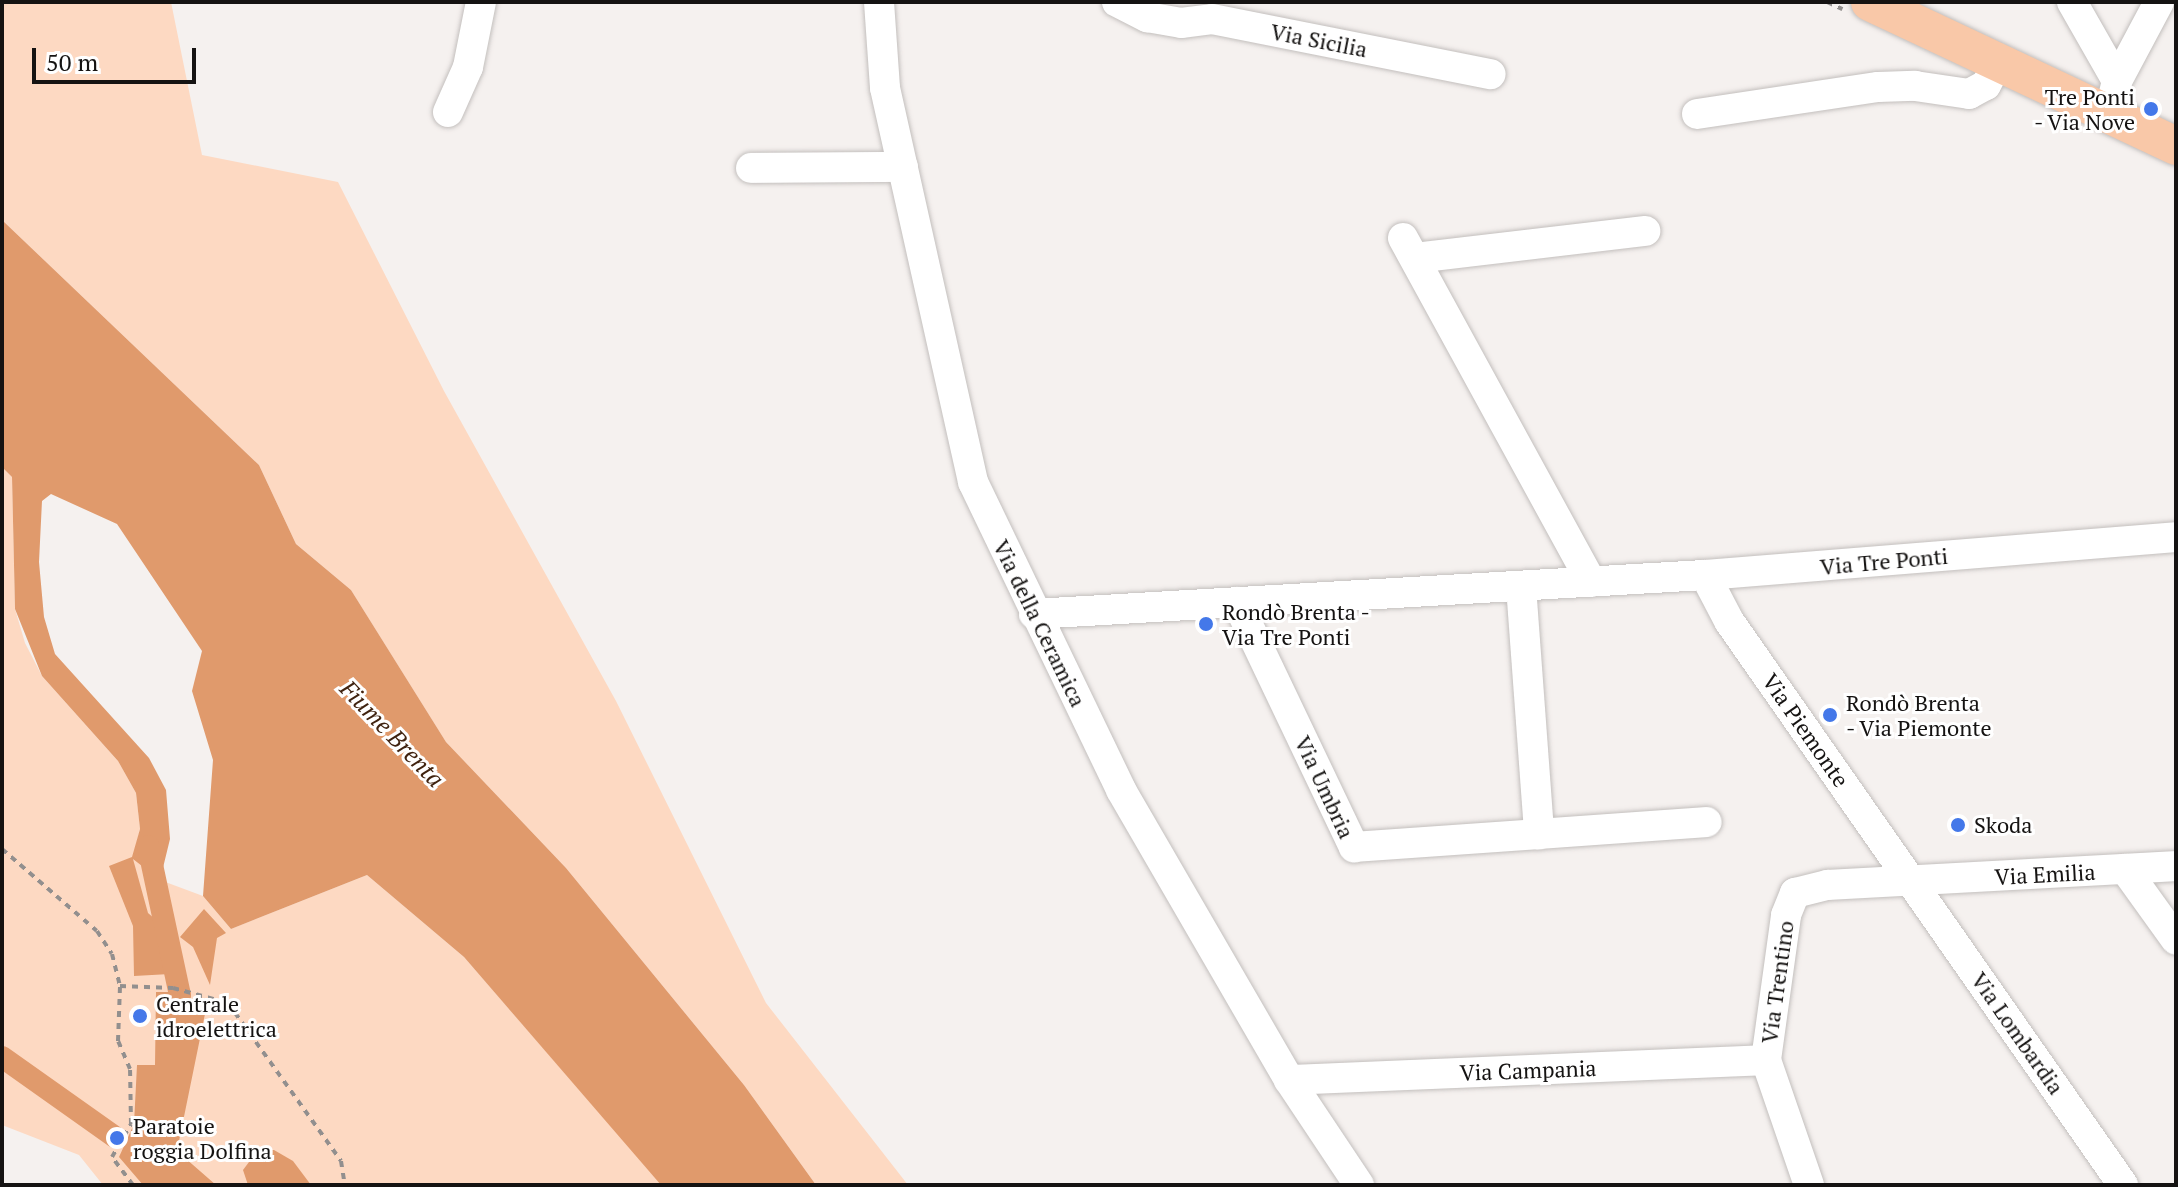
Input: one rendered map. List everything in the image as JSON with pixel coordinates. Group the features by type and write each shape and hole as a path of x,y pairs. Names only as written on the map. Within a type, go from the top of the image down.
{"main road":[{"path":"1870,2 1999,61 2113,96 2176,146"}],"street":[{"path":"448,112 468,67 481,2"},
{"name":"Via della Ceramica","path":"879,2 885,88 973,482 1121,790 1289,1080 1359,1185"},
{"name":"Via Sicilia","path":"1117,2 1150,10 1181,23 1212,19 1491,74"},
{"path":"2072,2 2113,96"},
{"path":"2113,96 2159,2"},
{"path":"1697,114 1878,87 1915,86 1969,94 1986,85 1999,61"},
{"path":"751,168 903,167"},
{"path":"1591,582 1409,248 1645,231"},
{"name":"Via Tre Ponti","path":"1034,614 1705,575 2176,537"},
{"name":"Via Piemonte","path":"1705,575 1729,621 1914,881"},
{"path":"1521,586 1539,834"},
{"name":"Via Umbria","path":"1237,602 1354,847 1707,822"},
{"name":"Via Emilia","path":"1914,881 2176,866"},
{"path":"2125,869 2176,940"},
{"name":"Via Trentino","path":"1809,1185 1766,1060 1786,915 1795,893 1828,885 1914,881"},
{"name":"Via Lombardia","path":"1914,881 2123,1185"},
{"name":"Via Campania","path":"1289,1080 1766,1060"}],"path":[{"path":"2,849 97,931 112,954 120,986 118,1041 130,1069 131,1124 112,1157 133,1185"},
{"path":"120,986 173,988 228,1003 244,1020 341,1161 345,1185"}],"shaded area":[{"path":"2,2 171,2 202,155 338,182 444,391 616,701 766,1003 908,1185 816,1185 744,1085 566,868 446,742 351,590 296,544 259,465 2,220"},
{"path":"2,467 12,477 15,609 25,643 42,676 118,761 136,793 140,829 133,858 160,880 203,896 231,929 367,875 464,957 662,1185 103,1185 79,1155 2,1125"}],"water":[{"name":"Fiume Brenta","path":"2,220 259,465 296,544 351,590 446,742 566,868 744,1085 816,1185 661,1185 464,957 367,875 231,929 203,896 213,760 192,691 202,651 117,524 51,494 42,501 39,562 44,617 55,654 149,758 166,790 170,839 160,880 133,859 148,913 172,934 167,940 170,974 134,976 133,926 109,866 132,857 140,829 136,793 118,761 42,676 15,609 12,477 2,467"},
{"path":"204,909 226,933 217,938 210,985 193,947 180,937"},
{"path":"156,992 171,992 181,1003 206,1009 177,1151 216,1185 143,1185 119,1157 134,1124 137,1065 155,1065"},
{"path":"258,1150 274,1150 293,1161 311,1185 248,1185 243,1170"}],"waterway":[{"path":"148,846 180,995 172,1028"},
{"path":"2,1057 115,1137"}],"place":[{"name":"Tre Ponti - Via Nove","path":"2151,109"},
{"name":"Rondò Brenta - Via Tre Ponti","path":"1206,624"},
{"name":"Rondò Brenta - Via Piemonte","path":"1830,715"},
{"name":"Skoda","path":"1958,825"},
{"name":"Centrale idroelettrica","path":"140,1016"},
{"name":"Paratoie roggia Dolfina","path":"117,1138"}]}
